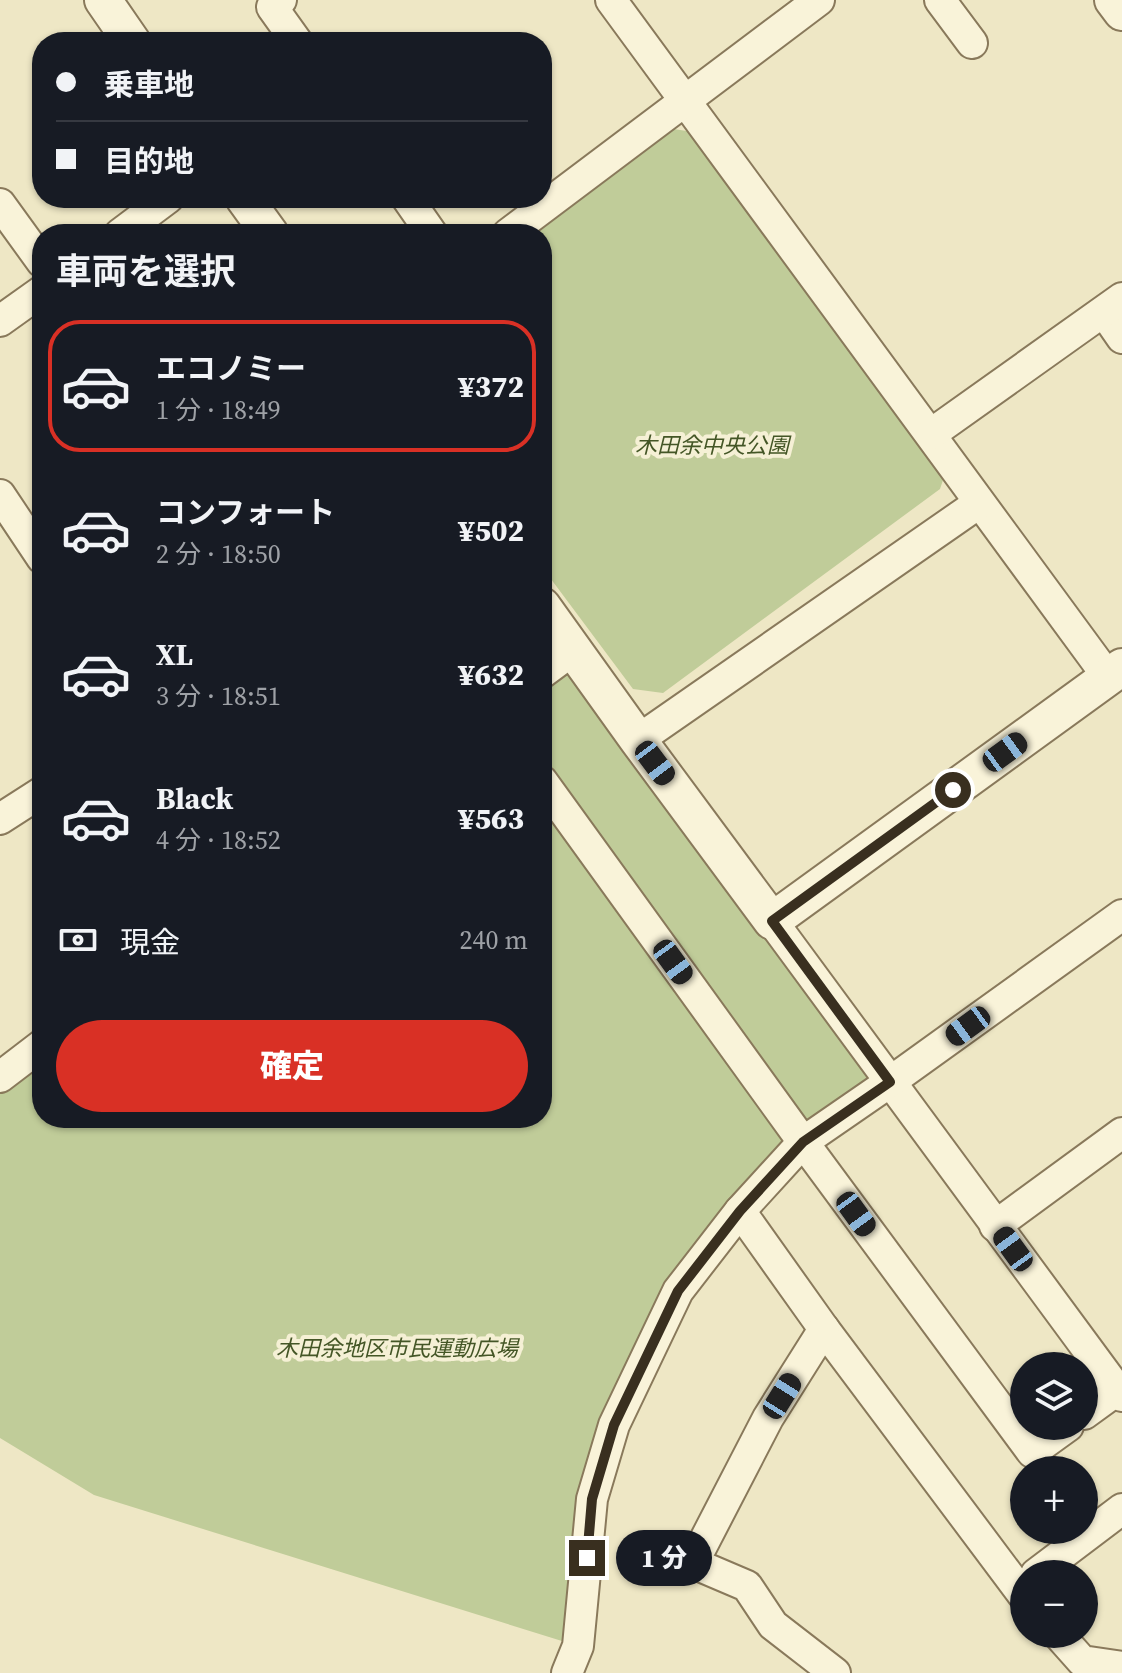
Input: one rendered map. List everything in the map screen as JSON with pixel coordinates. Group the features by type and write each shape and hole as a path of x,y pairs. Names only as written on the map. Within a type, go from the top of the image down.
{"street":[{"path":"103,0 125,32"},
{"path":"281,0 272,7 290,32"},
{"path":"611,0 979,503 1115,672 772,921"},
{"path":"552,200 819,0"},
{"path":"940,0 972,43"},
{"path":"1113,0 1122,12"},
{"path":"0,204 32,248"},
{"path":"133,224 155,208"},
{"path":"521,224 542,208"},
{"path":"0,321 32,298"},
{"path":"931,434 1113,305 1122,338"},
{"path":"0,495 32,543"},
{"path":"638,740 979,503"},
{"path":"552,620 995,1226 1116,1376 1098,1397"},
{"path":"552,666 573,650"},
{"path":"552,795 1010,1422"},
{"path":"0,819 32,798"},
{"path":"567,1673 578,1646 592,1499 614,1425 678,1291 740,1211 803,1142 1122,915"},
{"path":"0,1077 32,1053"},
{"path":"995,1226 1122,1133"},
{"path":"740,1211 824,1329 1010,1566"},
{"path":"824,1329 768,1418 693,1563 747,1586 773,1625 835,1673"},
{"path":"1023,1440 1032,1452 1049,1440"},
{"path":"1057,1560 1122,1509"},
{"path":"1067,1648 1079,1667 1122,1667"}],"green space":[{"name":"木田余中央公園","path":"667,128 693,132 945,474 940,489 663,693 633,689 552,580 552,224 539,224"},
{"name":"木田余地区市民運動広場","path":"573,650 890,1082 740,1211 614,1425 578,1646 94,1495 0,1438 0,1077 32,1053 32,1128 552,1128 552,666"}],"route":[{"path":"587,1558 592,1499 614,1425 678,1291 740,1211 803,1142 890,1082 772,921 953,790"}]}
